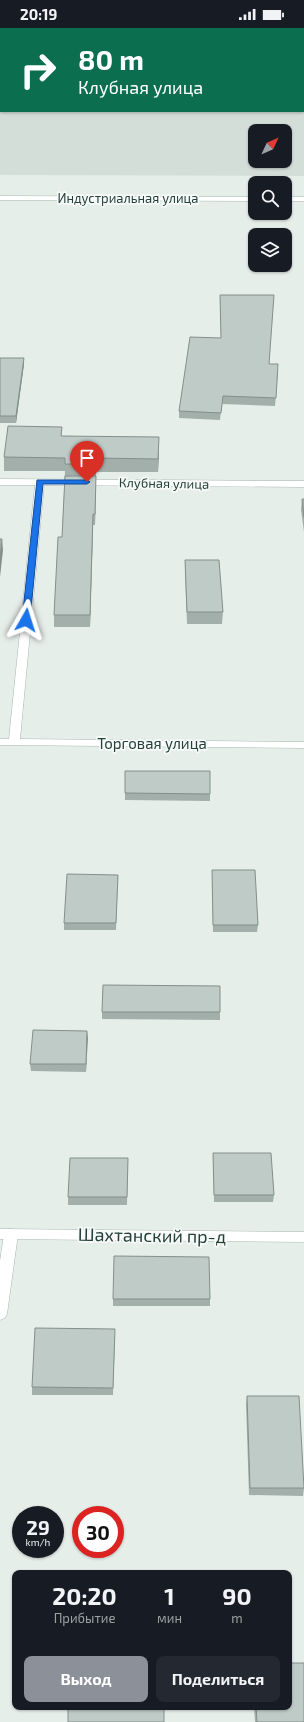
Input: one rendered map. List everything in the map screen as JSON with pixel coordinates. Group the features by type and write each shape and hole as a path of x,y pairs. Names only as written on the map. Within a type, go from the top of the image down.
{"street":[{"name":"Индустриальная улица","path":"0,198 248,199"},
{"path":"292,199 304,199"},
{"name":"Клубная улица","path":"0,482 304,484"},
{"path":"14,743 40,482"},
{"name":"Торговая улица","path":"0,742 304,745"},
{"path":"0,1314 6,1234"},
{"name":"Шахтанский пр-д","path":"6,1234 304,1237"}],"shaded area":[{"path":"0,112 304,112 304,176 0,175"}],"building":[{"path":"220,295 274,295 269,364 278,364 276,398 223,396 221,413 179,411 190,337 221,338"},
{"path":"0,358 24,358 16,416 0,416"},
{"path":"8,426 62,427 61,436 159,437 158,459 96,458 96,464 65,464 65,458 4,457"},
{"path":"65,476 96,476 95,514 93,514 90,615 54,615 58,537 62,537"},
{"path":"302,499 304,499 304,517"},
{"path":"0,539 2,539 0,560"},
{"path":"185,560 219,560 223,612 187,612"},
{"path":"125,771 210,771 210,794 125,793"},
{"path":"212,870 255,870 258,925 213,925"},
{"path":"67,874 118,875 116,923 64,923"},
{"path":"103,985 220,986 220,1012 102,1012"},
{"path":"33,1030 87,1031 86,1064 30,1064"},
{"path":"213,1153 271,1153 274,1195 214,1195"},
{"path":"70,1158 128,1158 127,1197 68,1197"},
{"path":"114,1256 209,1257 210,1299 113,1299"},
{"path":"35,1328 115,1329 113,1388 32,1387"},
{"path":"247,1396 299,1396 304,1488 250,1488"},
{"path":"292,1663 304,1663 304,1722 257,1722 256,1710 292,1710"},
{"path":"68,1710 164,1710 164,1722 68,1722"}],"route":[{"path":"26,620 40,482 87,482"}]}
